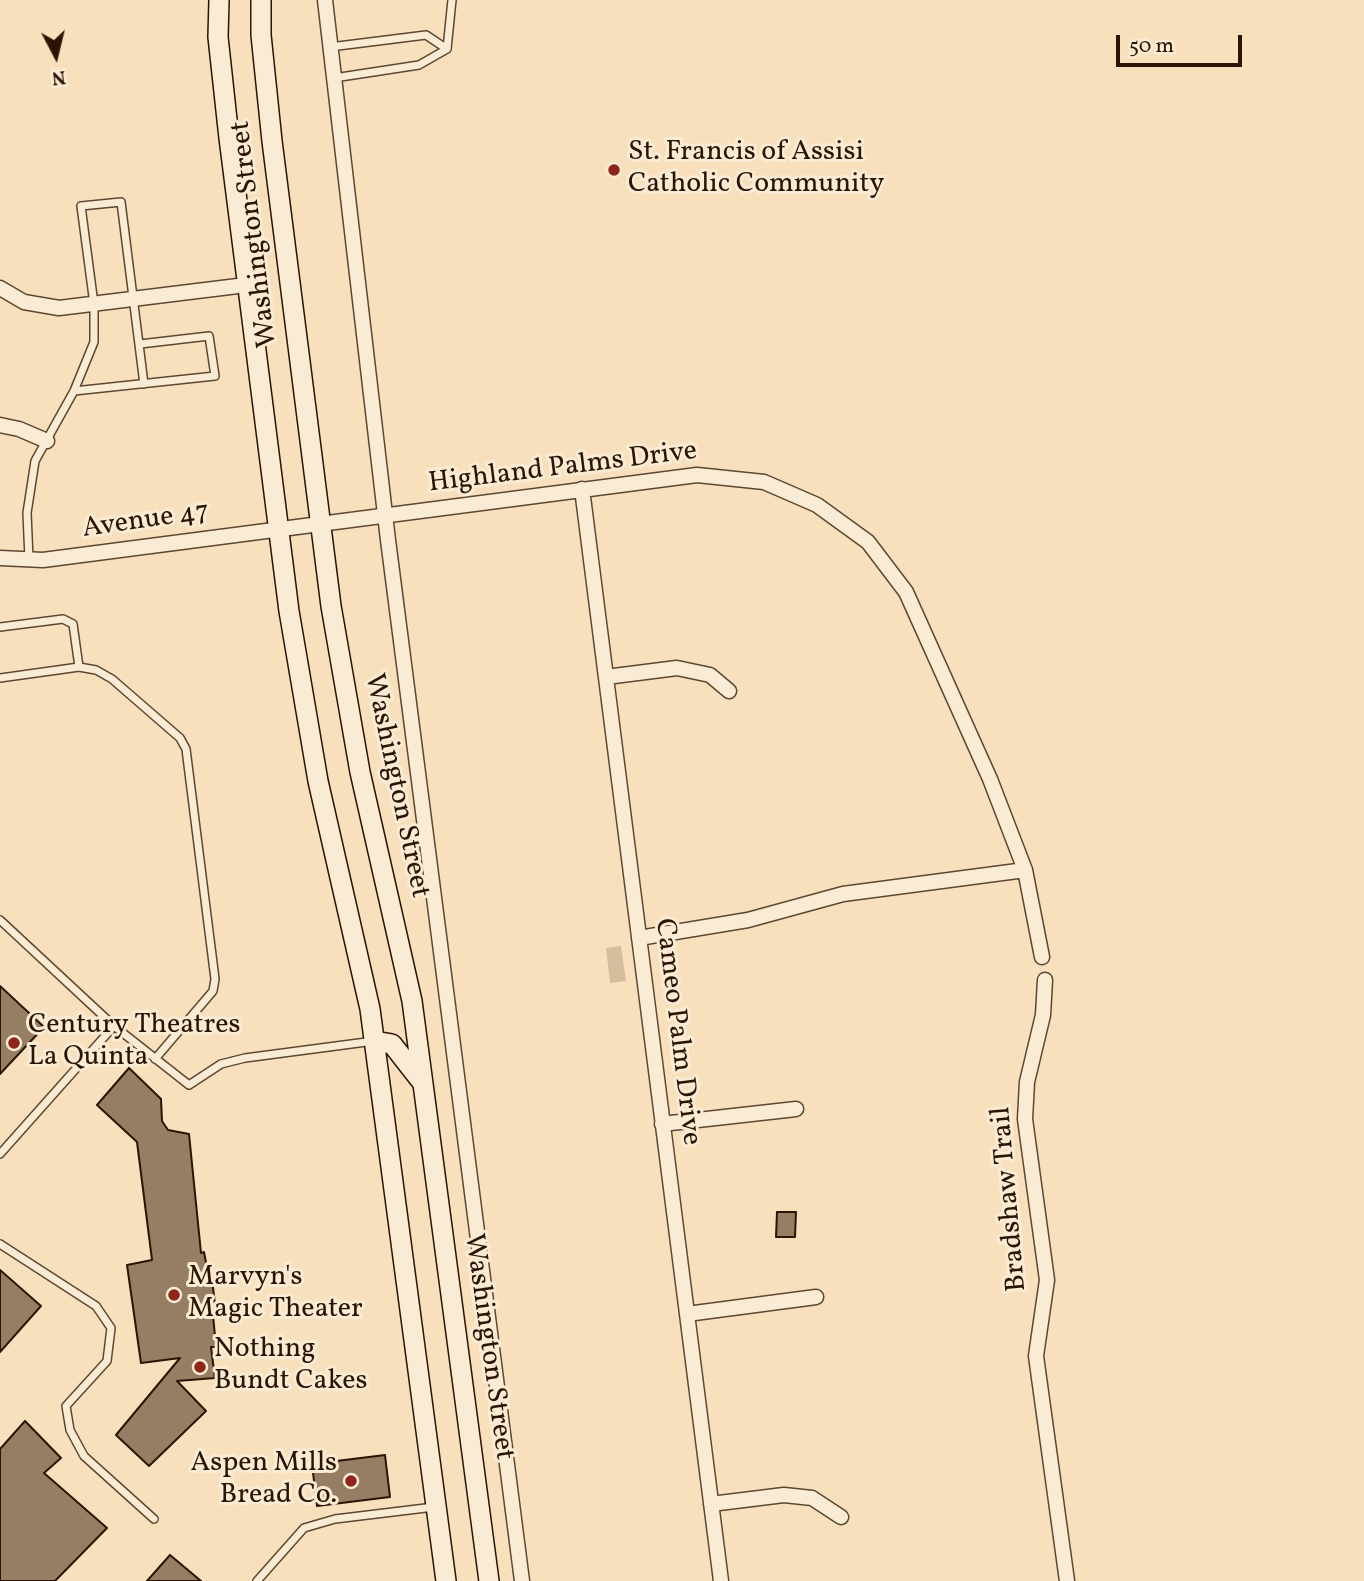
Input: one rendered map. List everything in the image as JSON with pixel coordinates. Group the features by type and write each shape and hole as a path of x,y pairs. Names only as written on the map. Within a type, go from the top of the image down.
{"main road":[{"name":"Washington Street","path":"219,0 218,37 246,285 288,527 289,611 318,781 361,959 375,1041 446,1581"},
{"name":"Washington Street","path":"261,0 261,35 272,142 320,523 358,764 402,950 423,1084 489,1581"},
{"path":"375,1041 392,1044 423,1084"}],"street":[{"path":"325,0 385,515 522,1581"},
{"path":"0,288 24,302 40,307 94,304 246,285"},
{"path":"0,425 19,429 47,441"},
{"name":"Highland Palms Drive","path":"288,527 697,474 764,482 817,505 868,542 906,592 990,779 1025,870 1042,957"},
{"name":"Cameo Palm Drive","path":"582,489 721,1581"},
{"name":"Avenue 47","path":"0,558 29,559 288,527"},
{"path":"606,677 677,668 710,675 729,691"},
{"path":"639,938 748,920 843,894 1025,870"},
{"name":"Bradshaw Trail","path":"1045,980 1044,1015 1027,1082 1025,1119 1047,1280 1037,1356 1067,1581"},
{"path":"663,1124 796,1108"},
{"path":"687,1314 816,1297"},
{"path":"711,1504 794,1496 812,1498 841,1517"}],"lane":[{"path":"447,49 452,0"},
{"path":"329,47 426,35 447,49"},
{"path":"333,78 419,65 447,49"},
{"path":"29,559 29,489 35,461 74,391 94,342 94,304 81,206 121,202 144,384"},
{"path":"74,391 215,376 209,336 140,344"},
{"path":"0,627 63,619 74,624 79,667"},
{"path":"0,678 79,667 96,670 112,679 180,738 186,749 215,979 213,991 155,1059"},
{"path":"0,920 114,1026 189,1085 221,1064 245,1058 375,1041"},
{"path":"0,1154 114,1026"},
{"path":"0,1244 96,1306 111,1328 107,1361 66,1406 70,1430 83,1455 154,1519"},
{"path":"257,1581 304,1528 335,1519 436,1506"}],"shaded area":[{"path":"621,946 626,981 610,983 606,948"}],"building":[{"name":"Century Theatres La Quinta","path":"0,986 44,1027 0,1074"},
{"path":"129,1068 161,1099 162,1121 168,1130 189,1134 201,1253 204,1252 209,1278 212,1279 216,1312 213,1315 216,1347 211,1347 215,1378 177,1381 206,1411 149,1466 116,1435 180,1358 141,1363 127,1265 152,1260 137,1142 97,1105"},
{"path":"777,1212 796,1212 795,1237 776,1237"},
{"path":"0,1270 41,1306 0,1352"},
{"path":"25,1421 61,1458 44,1473 107,1528 55,1581 0,1581 0,1449"},
{"name":"Aspen Mills Bread Co.","path":"385,1455 390,1497 317,1506 312,1464"},
{"path":"170,1555 201,1581 147,1581"}],"place":[{"name":"St. Francis of Assisi Catholic Community","path":"614,170"},
{"name":"Century Theatres La Quinta","path":"14,1043"},
{"name":"Marvyn's Magic Theater","path":"174,1295"},
{"name":"Nothing Bundt Cakes","path":"200,1367"},
{"name":"Aspen Mills Bread Co.","path":"351,1481"}]}
